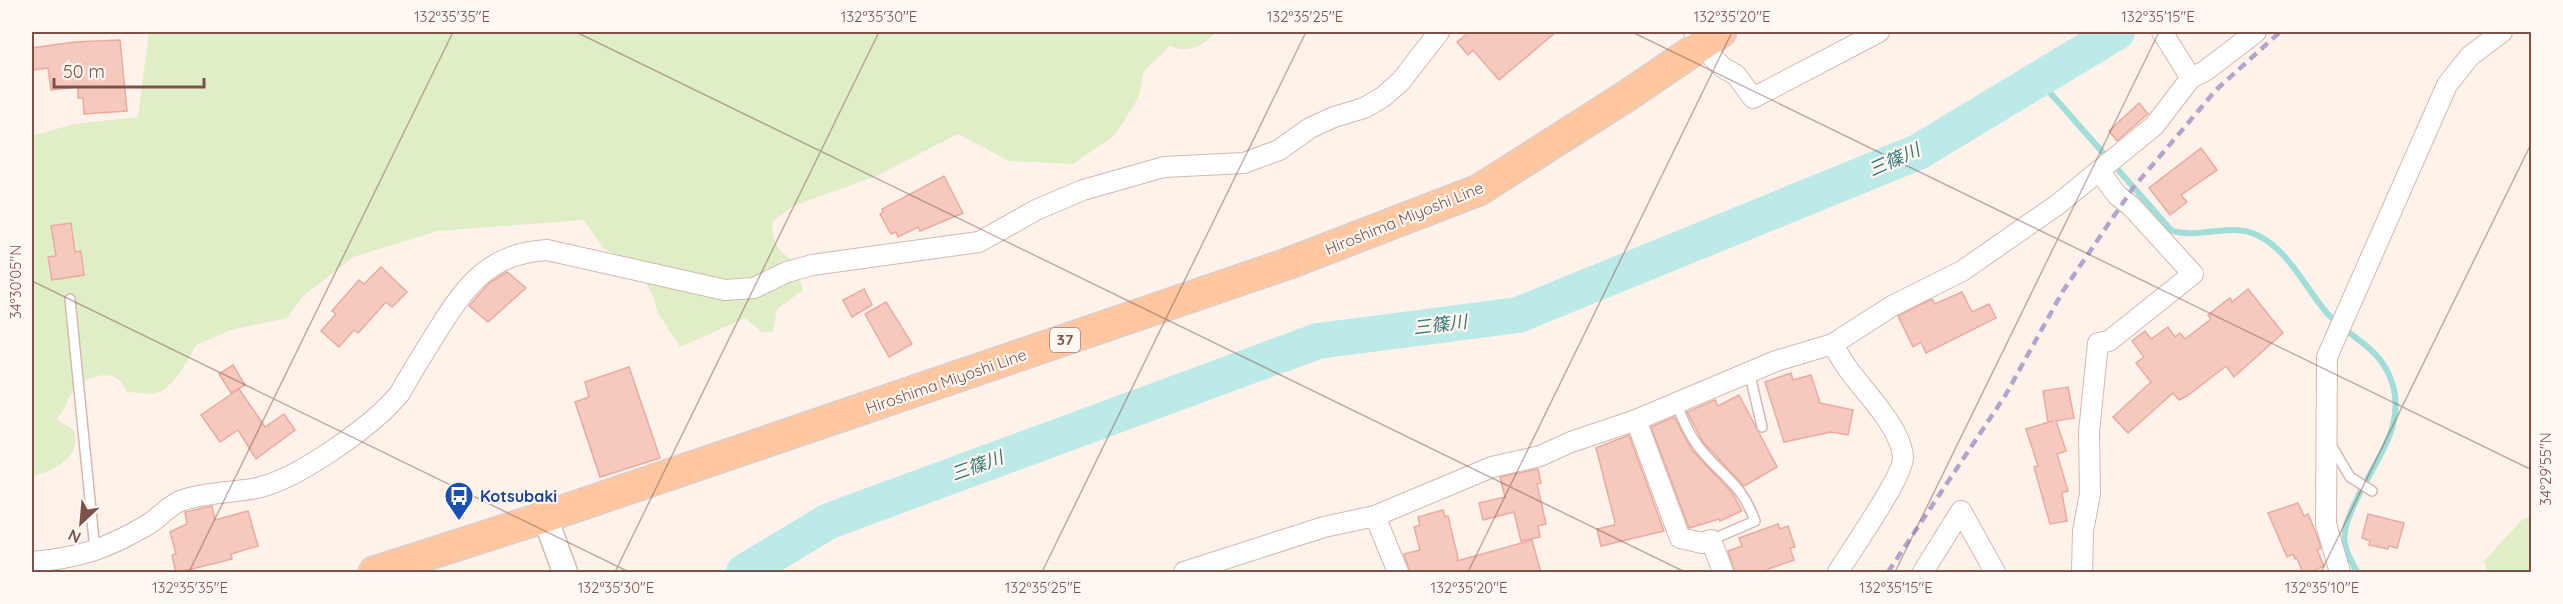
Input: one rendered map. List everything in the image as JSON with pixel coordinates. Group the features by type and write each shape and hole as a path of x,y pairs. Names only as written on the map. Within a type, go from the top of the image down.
{"main road":[{"name":"Hiroshima Miyoshi Line","path":"374,573 1287,264 1479,190 1705,36"}],"street":[{"path":"32,562 60,560 96,551 149,524 180,501 266,485 282,479 347,440 389,406 400,393 460,295 485,271 506,258 523,252 547,250 710,287 740,290 754,288 787,272 812,265 979,243 1036,210 1083,190 1164,167 1244,163 1280,150 1310,128 1334,117 1364,108 1383,98 1401,81 1438,32"},
{"path":"1705,36 1722,67 1736,75 1753,98 1879,32"},
{"path":"2162,32 2189,74"},
{"path":"1184,573 1324,527 1375,516 1492,467 1540,456 1571,442 1636,420 1749,371 1798,353 1833,345 1892,306 1962,271 2057,205 2154,126 2189,74 2205,71 2256,32"},
{"path":"2340,573 2326,524 2327,357 2447,85 2470,56 2502,32"},
{"path":"2082,573 2083,531 2090,494 2089,432 2098,343 2109,341 2193,274 2131,206 2117,195 2099,171"},
{"path":"1833,345 1845,367 1885,416 1897,437 1903,456 1897,477 1838,573"},
{"path":"1636,420 1680,537 1702,543 1711,540 1723,573"},
{"path":"1923,573 1961,512 1995,573"},
{"path":"1375,516 1398,573"},
{"path":"545,517 561,562"}],"lane":[{"path":"69,299 96,551"},
{"path":"1749,371 1762,427"},
{"path":"1676,403 1693,439 1712,462 1739,488 1755,520 1711,540"},
{"path":"2325,436 2355,482 2370,489"}],"green space":[{"path":"149,32 1216,32 1206,41 1190,49 1170,46 1144,71 1138,98 1115,135 1073,164 1009,161 958,134 876,176 793,206 773,221 773,234 779,249 794,261 803,290 777,309 773,332 762,332 745,318 680,347 657,311 653,296 635,264 604,249 584,220 438,231 353,257 302,297 287,318 231,330 196,345 177,377 161,391 148,394 127,392 119,380 106,375 85,381 70,396 63,411 56,419 74,430 74,448 70,456 57,466 32,477 32,136 74,124 138,117"},
{"path":"2531,516 2531,572 2487,572 2484,561 2522,520"}],"building":[{"path":"1469,32 1556,32 1499,80 1473,50 1468,55 1457,42"},
{"path":"120,40 127,111 84,114 83,98 78,98 78,87 51,90 48,68 34,70 32,48 75,42"},
{"path":"2139,103 2148,114 2117,141 2109,131"},
{"path":"2201,148 2217,170 2181,195 2187,202 2170,215 2149,188"},
{"path":"944,176 963,213 920,231 918,227 898,237 896,232 891,234 880,214 883,212 882,209"},
{"path":"71,223 75,252 81,251 84,275 52,280 48,257 56,256 51,226"},
{"path":"381,267 407,292 392,307 386,302 358,333 354,330 339,347 321,331 336,314 332,311 359,280 364,284"},
{"path":"507,272 526,288 488,322 469,306 489,283"},
{"path":"864,289 872,305 852,317 843,300"},
{"path":"2248,289 2283,333 2234,377 2226,366 2187,396 2179,400 2173,393 2128,433 2113,417 2151,382 2136,363 2144,357 2132,341 2145,331 2151,339 2168,327 2175,337 2180,333 2185,339 2211,319 2208,315 2230,298 2232,302"},
{"path":"1962,292 1972,312 1989,304 1996,318 1926,353 1921,342 1913,347 1898,316 1932,299 1935,304"},
{"path":"886,302 912,344 889,357 865,314"},
{"path":"233,365 245,385 231,393 219,374"},
{"path":"629,367 660,458 600,477 575,402 589,397 585,382"},
{"path":"1791,373 1793,380 1811,375 1820,403 1853,410 1848,435 1831,432 1784,442 1765,382"},
{"path":"2068,387 2074,418 2056,421 2066,451 2057,454 2068,491 2062,493 2067,521 2050,524 2034,467 2038,466 2026,429 2053,421 2048,422 2043,391"},
{"path":"239,389 265,427 284,414 295,430 256,459 238,430 220,442 201,415"},
{"path":"1739,395 1777,467 1744,486 1703,442 1687,412 1715,400 1718,406"},
{"path":"1674,417 1692,450 1733,494 1742,511 1720,521 1719,519 1689,528 1651,427"},
{"path":"1629,435 1664,531 1601,546 1597,529 1614,525 1615,522 1596,448"},
{"path":"1538,469 1541,483 1537,484 1546,524 1538,526 1540,537 1521,541 1514,512 1483,520 1479,503 1505,497 1500,477"},
{"path":"2298,503 2304,516 2308,514 2316,533 2321,548 2317,550 2324,566 2309,573 2303,573 2293,554 2287,557 2268,513"},
{"path":"212,506 215,520 248,511 258,546 231,554 232,559 176,573 172,555 176,554 170,532 187,524 185,512"},
{"path":"1443,510 1445,517 1448,516 1457,561 1532,540 1541,573 1410,573 1404,554 1420,550 1414,527 1420,525 1418,517"},
{"path":"2368,514 2404,523 2397,548 2389,546 2388,549 2369,545 2370,541 2362,538"},
{"path":"1778,524 1780,529 1788,526 1795,547 1790,548 1794,560 1768,569 1769,573 1735,573 1728,551 1742,546 1739,538"}],"waterway":[{"name":"三篠川","path":"744,572 829,521 1318,341 1518,315 1918,152 2117,32"},
{"path":"2038,79 2172,231 2194,233 2236,230 2257,235 2278,250 2296,270 2327,313 2370,349 2385,366 2395,396 2395,413 2391,430 2385,447 2358,495 2345,532 2347,551 2357,572"}],"railway":[{"path":"1888,572 2005,396 2063,291 2133,188 2216,90 2280,32"}],"place":[{"name":"Kotsubaki","path":"459,522"}]}
